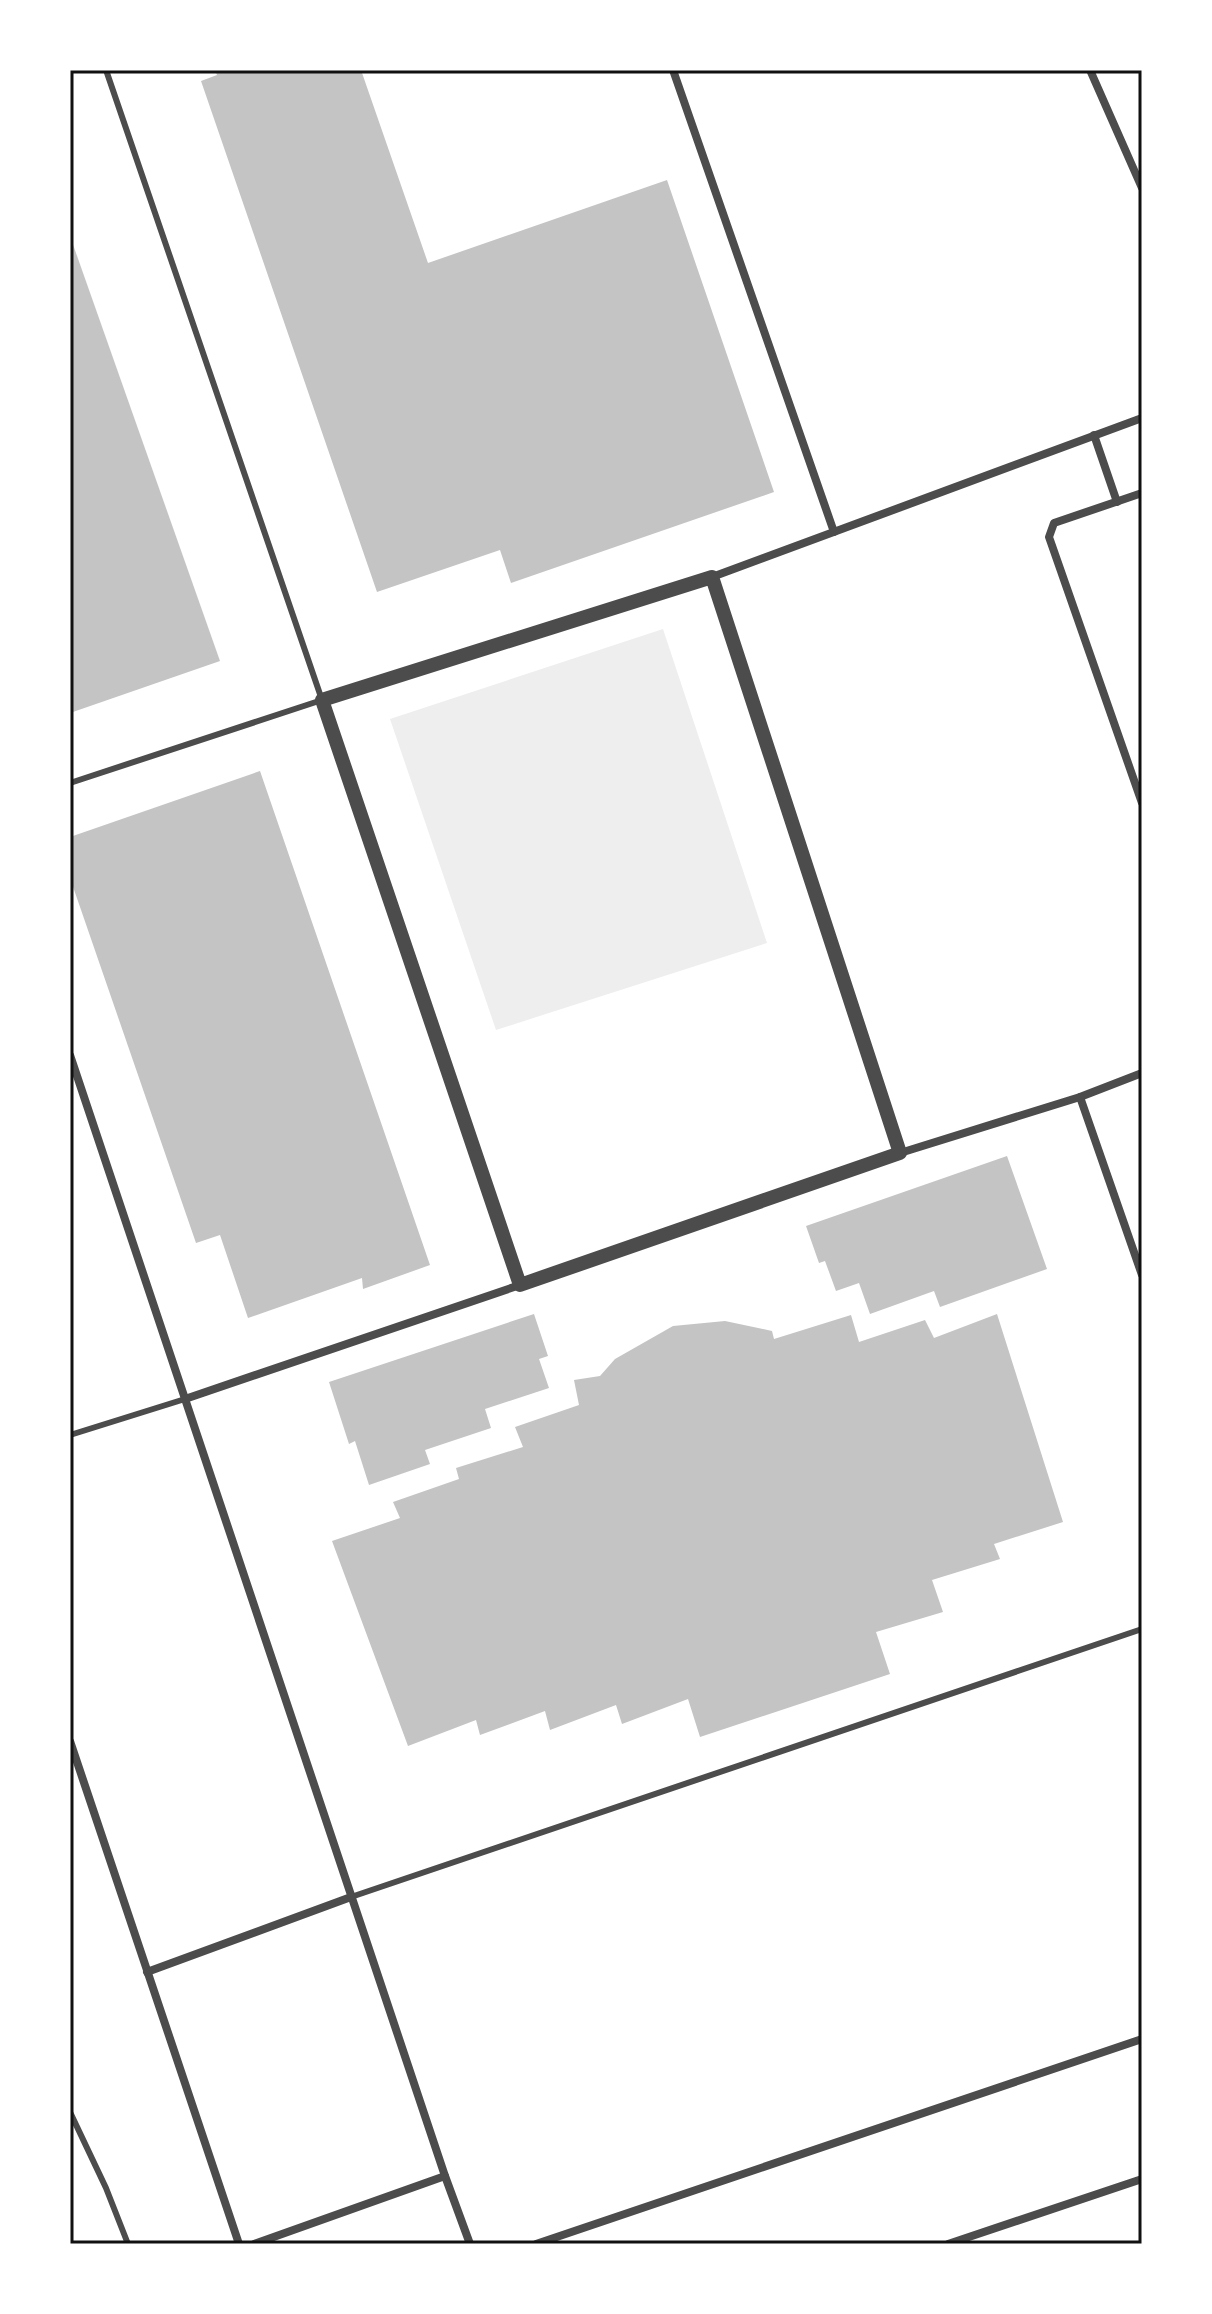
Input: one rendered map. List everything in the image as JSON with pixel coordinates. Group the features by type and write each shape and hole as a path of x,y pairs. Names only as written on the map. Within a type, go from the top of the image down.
{"street":[{"path":"673,70 834,532"},
{"path":"1090,70 1142,188"},
{"path":"520,1285 322,700 712,577 1142,418"},
{"path":"1094,435 1117,502"},
{"path":"1142,493 1054,523 1049,537 1142,803"},
{"path":"712,577 900,1153"},
{"path":"70,1055 470,2244"},
{"path":"185,1399 900,1153 1080,1097 1142,1073"},
{"path":"1080,1097 1142,1275"},
{"path":"70,1741 239,2244"},
{"path":"147,1972 351,1897"},
{"path":"536,2244 1142,2039"},
{"path":"254,2244 445,2176"},
{"path":"948,2244 1142,2179"}],"lane":[{"path":"70,783 322,700 106,70"},
{"path":"70,1435 185,1399"},
{"path":"351,1897 1142,1629"},
{"path":"70,2112 128,2244"}],"shaded area":[{"path":"663,629 767,943 496,1030 390,719"}],"building":[{"path":"215,70 361,70 428,263 667,180 774,492 511,583 500,550 377,592 201,81 217,75"},
{"path":"70,236 220,661 70,713"},
{"path":"260,771 430,1265 363,1289 362,1278 248,1318 220,1235 196,1243 70,878 70,837"},
{"path":"1007,1156 1047,1269 940,1307 934,1291 870,1314 859,1283 836,1291 825,1261 819,1263 806,1226"},
{"path":"534,1314 548,1356 539,1359 549,1388 485,1409 491,1428 425,1450 430,1464 369,1485 355,1441 349,1444 329,1382"},
{"path":"997,1314 1063,1522 994,1544 1000,1559 932,1580 943,1612 876,1632 890,1674 700,1737 688,1699 622,1724 616,1705 550,1730 545,1711 480,1735 476,1720 408,1746 332,1541 400,1518 393,1502 459,1479 456,1468 523,1447 515,1427 579,1405 574,1380 600,1376 615,1359 673,1326 725,1321 772,1331 774,1339 851,1315 859,1342 925,1320 934,1338"}]}
